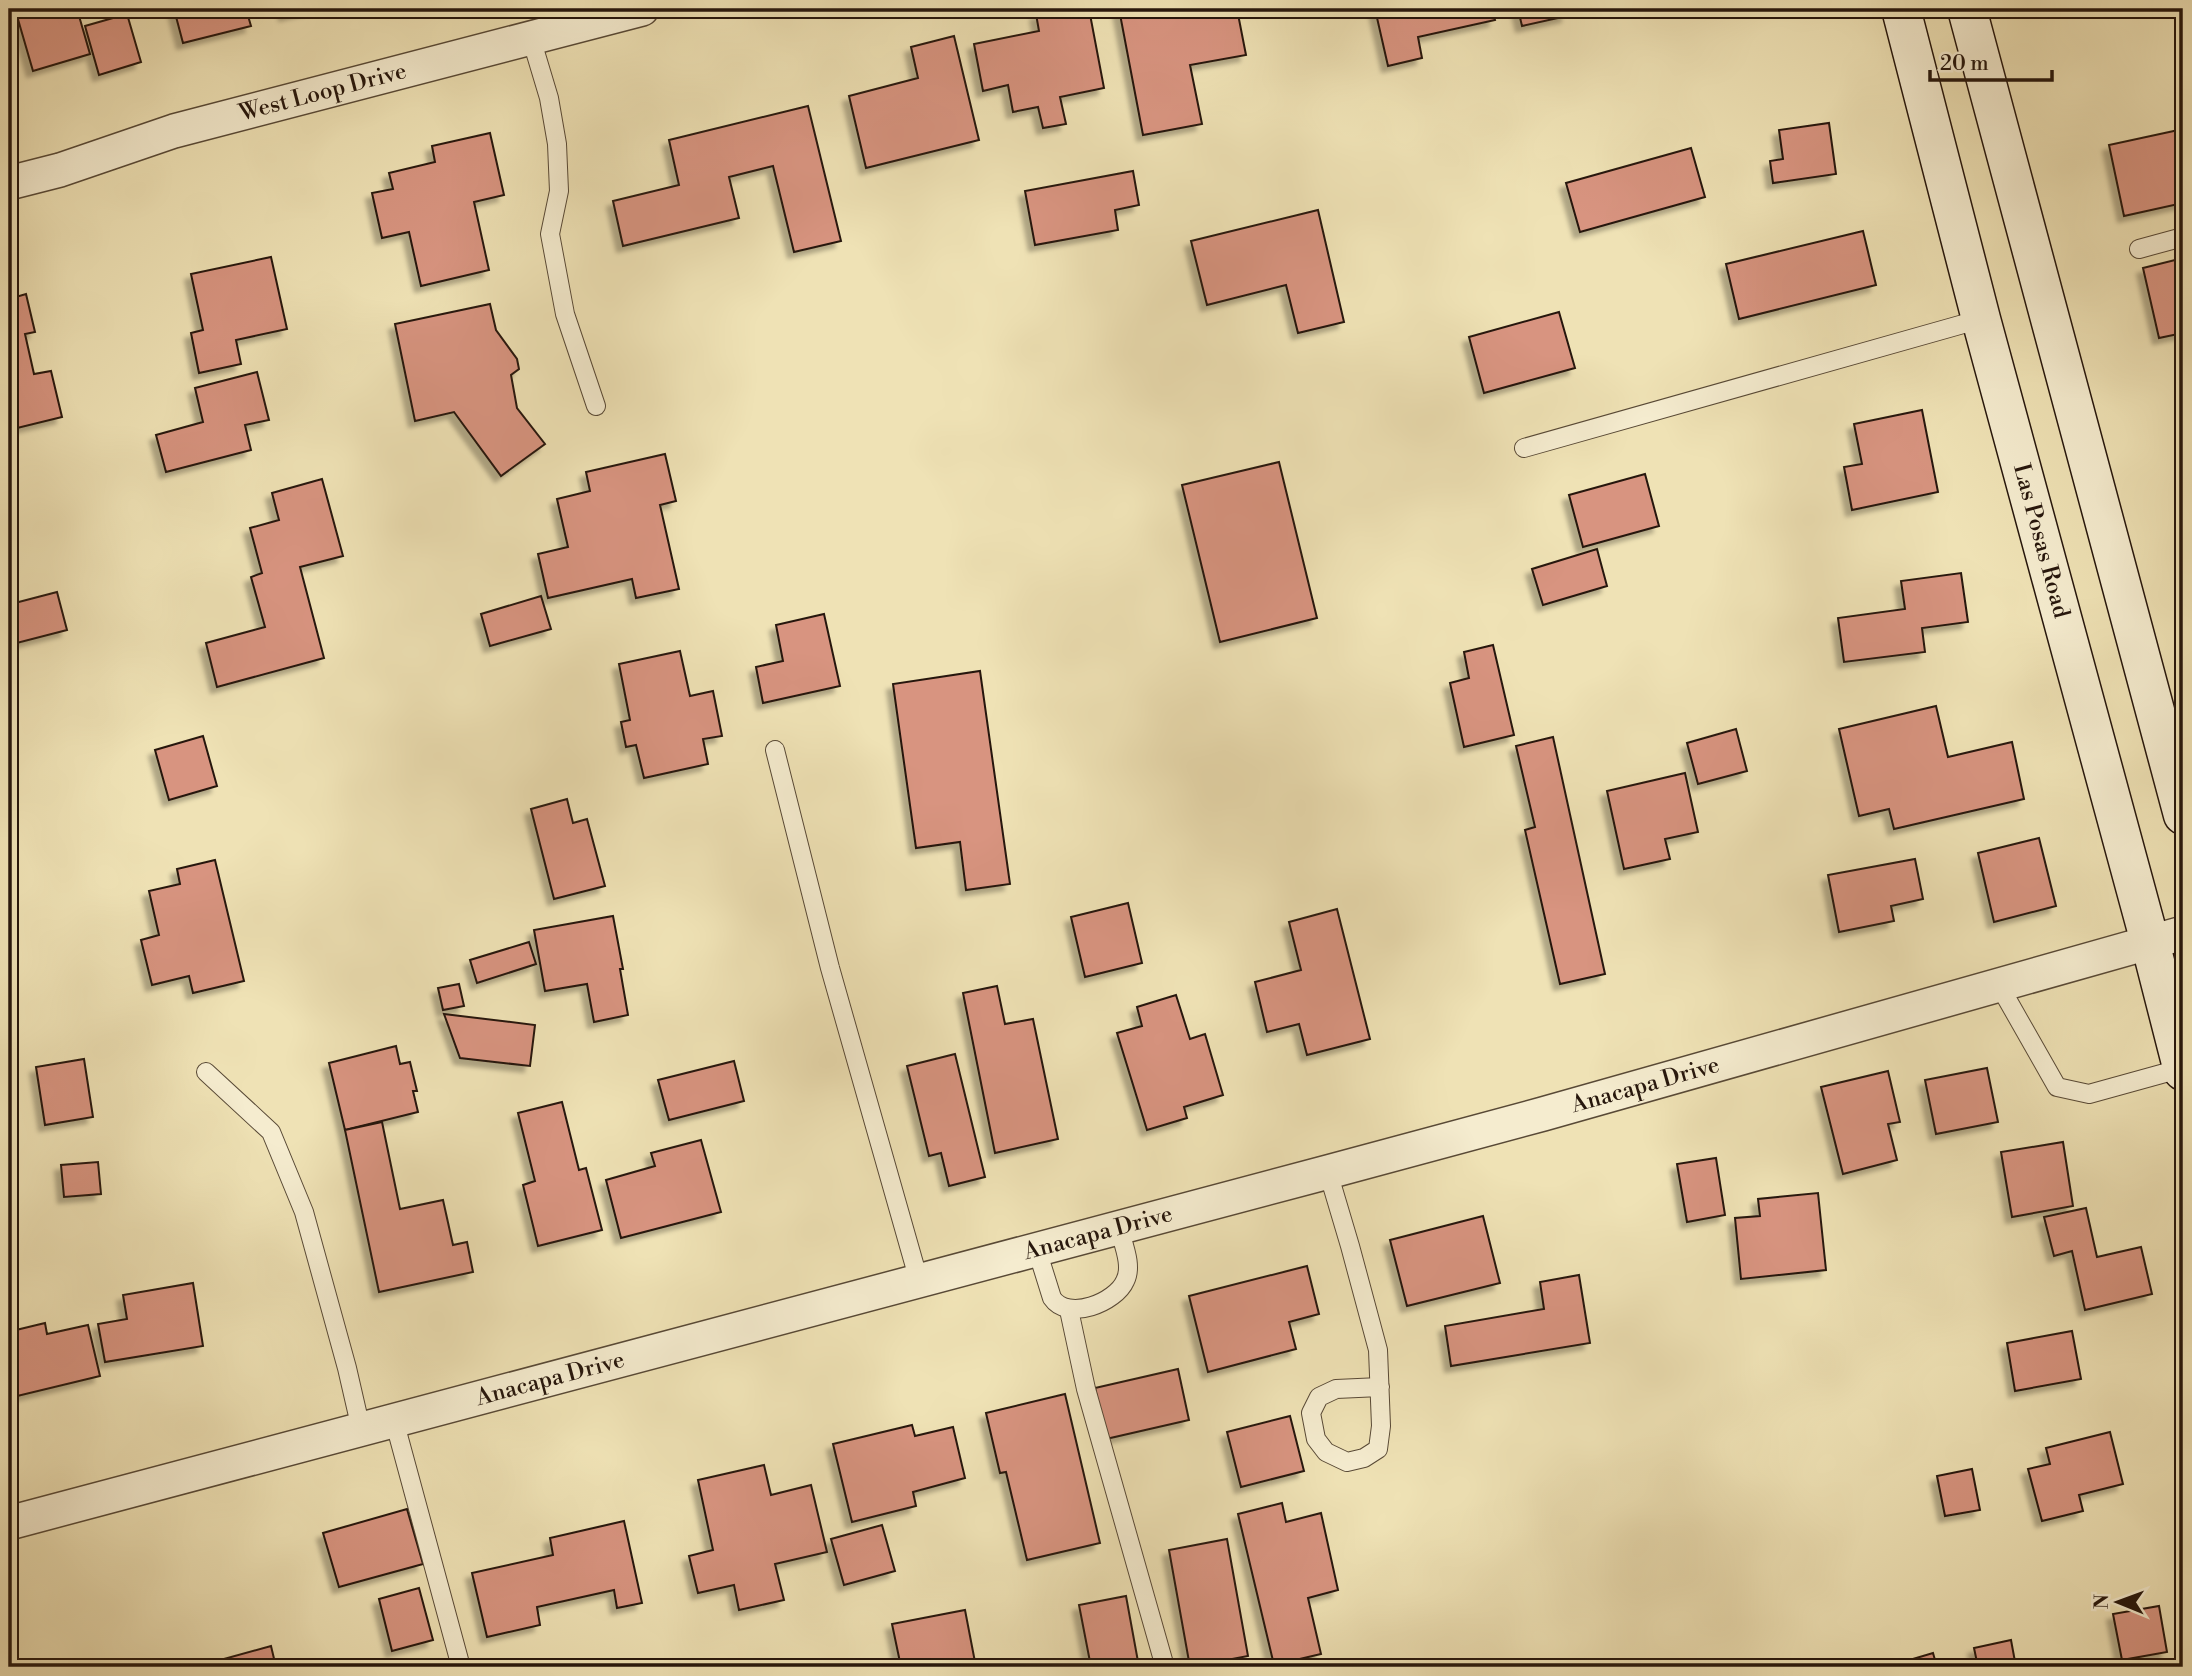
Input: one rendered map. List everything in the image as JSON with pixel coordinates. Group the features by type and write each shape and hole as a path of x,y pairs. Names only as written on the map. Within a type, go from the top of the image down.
{"main road":[{"name":"Las Posas Road","path":"1901,9 1981,319 2167,938 2183,1070"},
{"path":"1967,9 2183,815"}],"street":[{"name":"West Loop Drive","path":"9,183 57,172 174,131 642,9"},
{"name":"Anacapa Drive","path":"9,1523 1570,1107 2167,938"}],"lane":[{"path":"531,38 549,98 557,144 559,191 550,234 565,314 596,406"},
{"path":"2139,250 2183,237"},
{"path":"1524,448 1981,319"},
{"path":"775,750 830,968 919,1281"},
{"path":"2000,985 2057,1087 2089,1094 2183,1070"},
{"path":"206,1072 271,1132 304,1212 361,1429"},
{"path":"1328,1172 1378,1350 1380,1387 1381,1426 1378,1449 1364,1458 1347,1462 1326,1452 1316,1439 1311,1413 1318,1397 1336,1389 1380,1387"},
{"path":"1037,1250 1052,1298 1057,1305 1069,1310 1087,1309 1117,1293 1126,1280 1128,1261 1119,1228"},
{"path":"1069,1310 1086,1389 1164,1667"},
{"path":"394,1420 461,1667"}],"building":[{"path":"15,9 77,9 90,54 33,71"},
{"path":"174,9 246,9 251,26 183,43"},
{"path":"284,9 311,9 285,15"},
{"path":"1063,9 1089,9 1104,88 1060,97 1066,124 1043,128 1038,107 1013,112 1008,85 983,91 974,44 1039,31 1036,14"},
{"path":"1119,9 1237,9 1246,55 1190,65 1202,124 1143,135"},
{"path":"1375,9 1492,9 1495,20 1418,37 1422,58 1388,66"},
{"path":"1518,9 1566,9 1567,16 1522,26"},
{"path":"127,14 141,62 99,75 85,26"},
{"path":"954,36 979,140 866,168 849,96 918,78 911,47"},
{"path":"808,106 841,241 794,252 773,166 729,177 739,218 623,246 613,201 679,185 669,140"},
{"path":"1829,123 1836,174 1773,183 1770,161 1783,159 1779,130"},
{"path":"2183,129 2183,203 2124,216 2109,145"},
{"path":"490,133 504,195 474,202 489,270 421,286 409,232 382,238 372,193 393,189 389,173 435,162 432,146"},
{"path":"1691,148 1705,197 1580,232 1566,183"},
{"path":"1133,171 1139,205 1115,210 1118,230 1035,245 1025,191"},
{"path":"1318,210 1344,322 1298,333 1286,285 1207,305 1191,241"},
{"path":"1863,231 1876,285 1739,319 1726,264"},
{"path":"271,257 287,329 236,340 241,364 199,373 191,333 203,330 191,274"},
{"path":"2183,258 2183,333 2159,338 2143,268"},
{"path":"26,294 35,332 25,334 34,374 51,371 62,417 9,430 9,299"},
{"path":"490,304 496,330 517,359 519,369 511,375 517,408 545,444 501,476 454,412 415,421 395,324"},
{"path":"1559,312 1575,368 1484,393 1469,337"},
{"path":"257,372 269,420 245,425 251,450 166,472 156,435 203,422 195,388"},
{"path":"1922,410 1938,492 1852,510 1844,467 1862,464 1854,424"},
{"path":"665,454 676,501 660,505 679,589 636,598 632,579 548,598 538,554 568,547 557,499 590,491 586,472"},
{"path":"1279,462 1317,618 1220,642 1182,485"},
{"path":"1645,474 1659,526 1583,547 1569,495"},
{"path":"322,479 343,556 300,567 324,658 217,687 206,643 265,627 251,577 262,573 250,528 279,520 272,493"},
{"path":"1597,549 1607,586 1543,605 1532,569"},
{"path":"1961,573 1968,622 1922,628 1925,652 1844,662 1838,618 1905,609 1901,581"},
{"path":"57,592 67,630 9,645 9,595 11,604"},
{"path":"541,596 551,629 490,646 481,614"},
{"path":"824,614 840,686 763,703 756,667 783,661 776,625"},
{"path":"1493,645 1514,735 1464,747 1450,683 1469,678 1464,652"},
{"path":"680,651 690,696 713,691 722,736 703,739 708,764 644,778 636,745 626,747 621,722 630,720 619,664"},
{"path":"980,671 1010,884 966,890 960,842 916,848 893,684"},
{"path":"1936,706 1948,757 2012,742 2024,799 1894,829 1889,809 1859,816 1839,729"},
{"path":"1736,729 1747,771 1698,784 1687,743"},
{"path":"203,736 217,786 169,800 155,750"},
{"path":"1553,737 1605,974 1560,984 1525,830 1535,827 1516,746"},
{"path":"1685,773 1698,832 1665,839 1670,859 1624,869 1607,791"},
{"path":"567,799 573,823 587,819 605,886 554,899 531,809"},
{"path":"2039,838 2056,906 1994,922 1978,853"},
{"path":"1915,859 1923,899 1891,906 1894,921 1839,932 1828,875"},
{"path":"215,860 244,981 193,993 189,976 152,985 141,940 159,935 149,891 180,884 177,869"},
{"path":"1128,903 1142,963 1085,977 1071,917"},
{"path":"1337,909 1370,1039 1307,1055 1299,1024 1267,1032 1255,982 1301,970 1289,922"},
{"path":"613,916 628,1015 594,1022 587,984 545,991 534,930"},
{"path":"529,942 536,964 477,983 470,960"},
{"path":"459,984 464,1006 443,1010 438,988"},
{"path":"997,986 1005,1024 1033,1019 1058,1139 995,1153 963,993"},
{"path":"1176,995 1190,1039 1205,1034 1223,1095 1184,1107 1187,1118 1147,1130 1117,1033 1142,1026 1137,1007"},
{"path":"444,1014 535,1025 530,1066 460,1058"},
{"path":"396,1046 400,1064 410,1062 417,1091 413,1091 418,1112 345,1130 329,1063"},
{"path":"955,1054 985,1177 949,1186 941,1153 929,1156 907,1066"},
{"path":"84,1059 93,1117 45,1125 36,1067"},
{"path":"734,1061 744,1101 669,1120 658,1080"},
{"path":"1987,1068 1998,1122 1936,1134 1925,1080"},
{"path":"1888,1071 1900,1122 1888,1124 1897,1160 1843,1174 1821,1087"},
{"path":"562,1102 579,1170 586,1168 602,1230 538,1246 523,1185 535,1181 518,1113"},
{"path":"382,1122 400,1209 443,1200 453,1245 467,1242 473,1272 379,1292 345,1130"},
{"path":"701,1140 721,1212 621,1238 606,1180 655,1166 651,1153"},
{"path":"2063,1142 2073,1206 2012,1217 2001,1152"},
{"path":"1716,1158 1725,1215 1687,1222 1677,1164"},
{"path":"98,1162 101,1194 64,1197 61,1165"},
{"path":"1818,1193 1826,1270 1741,1279 1735,1218 1760,1216 1758,1199"},
{"path":"2086,1208 2097,1257 2141,1247 2152,1294 2085,1310 2072,1251 2054,1256 2044,1217"},
{"path":"1483,1216 1500,1283 1407,1306 1390,1240"},
{"path":"1307,1266 1319,1314 1289,1322 1296,1349 1208,1372 1189,1296"},
{"path":"1579,1275 1590,1343 1451,1366 1445,1326 1544,1309 1540,1282"},
{"path":"193,1283 203,1346 105,1362 98,1324 127,1319 123,1295"},
{"path":"11,1313 16,1330 45,1323 47,1334 88,1325 100,1376 9,1398"},
{"path":"2072,1331 2081,1379 2015,1391 2007,1343"},
{"path":"1178,1369 1189,1420 1106,1439 1095,1388"},
{"path":"1065,1394 1100,1543 1027,1560 1006,1472 1000,1473 986,1413"},
{"path":"1290,1416 1304,1471 1241,1487 1227,1432"},
{"path":"912,1425 915,1436 953,1427 965,1478 913,1492 916,1506 852,1522 833,1444"},
{"path":"2110,1432 2123,1484 2079,1495 2083,1511 2042,1521 2028,1469 2050,1464 2046,1448"},
{"path":"764,1465 771,1495 811,1485 827,1552 775,1564 784,1600 739,1610 734,1585 698,1593 689,1556 713,1550 698,1480"},
{"path":"1972,1469 1980,1510 1945,1516 1937,1476"},
{"path":"1282,1503 1286,1522 1321,1513 1338,1590 1308,1598 1321,1654 1274,1665 1238,1514"},
{"path":"407,1509 423,1564 339,1587 323,1533"},
{"path":"624,1521 642,1603 617,1608 614,1590 537,1607 540,1625 487,1637 472,1573 553,1555 550,1538"},
{"path":"882,1525 895,1571 844,1585 831,1539"},
{"path":"1227,1539 1248,1656 1190,1667 1169,1550"},
{"path":"419,1588 433,1640 392,1651 379,1599"},
{"path":"1126,1596 1139,1667 1091,1667 1079,1605"},
{"path":"2159,1606 2167,1652 2122,1660 2113,1614"},
{"path":"965,1610 975,1662 946,1667 901,1667 892,1624"},
{"path":"2011,1640 2016,1667 1978,1667 1974,1648"},
{"path":"271,1646 276,1667 195,1667"},
{"path":"1933,1653 1937,1667 1886,1667"}]}
